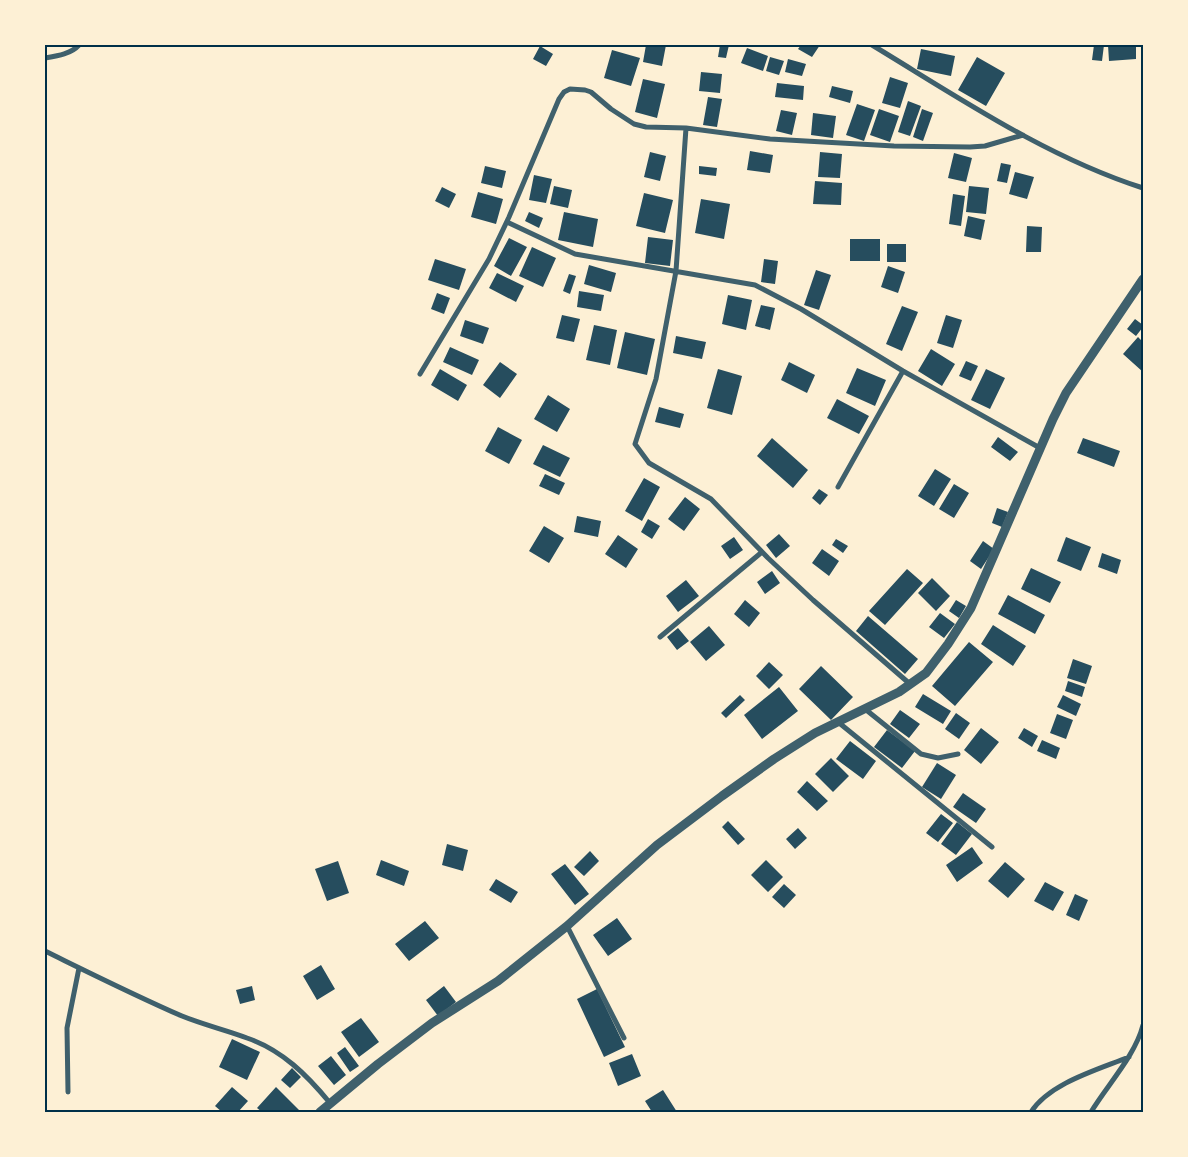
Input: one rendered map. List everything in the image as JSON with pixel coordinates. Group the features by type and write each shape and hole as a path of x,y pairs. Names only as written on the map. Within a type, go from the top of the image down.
{"street":[{"path":"45,58 58,56 75,49 79,45"},
{"path":"872,45 1023,135 1067,158 1120,181 1143,188"},
{"path":"420,374 489,259 507,222 559,99 564,92 578,88 591,92 611,110 634,124 646,127 686,128 770,139 942,147 985,146 1023,135"},
{"path":"686,128 676,271 656,379 635,444 649,463 711,499 762,552 813,600 910,684"},
{"path":"507,222 575,254 756,285 801,309 903,371 1040,448"},
{"path":"320,1112 432,1023 498,981 567,926 657,845 722,796 815,733 899,692 926,673 948,644 971,608 1040,448 1066,393 1143,279"},
{"path":"838,487 903,371"},
{"path":"660,637 762,552"},
{"path":"865,709 922,754 938,758 958,754"},
{"path":"838,722 992,847"},
{"path":"567,926 624,1038"},
{"path":"45,950 79,968 183,1016 249,1038 281,1054 308,1077 330,1103"},
{"path":"68,1092 67,1028 79,968"},
{"path":"1091,1112 1129,1057 1143,1025"},
{"path":"1031,1112 1037,1103 1050,1092 1079,1077 1129,1057"}],"building":[{"path":"646,45 666,45 662,66 643,62"},
{"path":"720,45 729,45 726,58 718,57"},
{"path":"801,45 820,45 812,57 798,49"},
{"path":"1094,45 1104,45 1102,61 1092,60"},
{"path":"1108,45 1136,45 1136,59 1109,61"},
{"path":"540,46 553,54 546,66 533,59"},
{"path":"747,48 768,56 763,71 741,63"},
{"path":"921,49 955,56 951,76 917,69"},
{"path":"612,50 640,58 631,86 604,78"},
{"path":"770,57 784,61 779,75 766,71"},
{"path":"977,57 1005,73 986,106 958,90"},
{"path":"788,59 806,64 802,76 785,72"},
{"path":"701,72 722,74 720,93 699,91"},
{"path":"890,77 908,83 900,108 882,103"},
{"path":"643,79 665,84 657,118 635,112"},
{"path":"777,83 804,86 803,100 775,97"},
{"path":"832,86 853,91 850,103 829,97"},
{"path":"708,97 722,99 717,127 703,125"},
{"path":"908,101 921,106 910,136 898,132"},
{"path":"857,104 875,110 864,141 846,135"},
{"path":"879,109 899,116 890,142 870,135"},
{"path":"922,109 933,113 923,141 913,137"},
{"path":"781,110 797,113 792,135 776,131"},
{"path":"813,113 836,116 833,138 811,135"},
{"path":"750,151 773,155 770,173 747,170"},
{"path":"650,152 666,156 660,181 644,177"},
{"path":"820,152 842,154 840,178 818,177"},
{"path":"954,153 972,158 966,182 948,178"},
{"path":"1001,163 1011,165 1007,183 997,181"},
{"path":"485,166 506,171 502,188 481,183"},
{"path":"699,166 717,168 716,176 699,174"},
{"path":"1015,172 1034,177 1027,199 1009,194"},
{"path":"534,175 552,179 546,203 529,200"},
{"path":"815,181 842,183 841,205 813,204"},
{"path":"554,186 572,190 568,208 550,204"},
{"path":"969,186 989,188 986,214 966,212"},
{"path":"442,187 456,194 449,208 435,201"},
{"path":"478,192 503,199 496,224 471,217"},
{"path":"644,193 673,200 665,233 636,226"},
{"path":"953,194 965,196 961,226 949,224"},
{"path":"701,199 730,204 724,239 695,233"},
{"path":"529,212 543,218 539,228 525,221"},
{"path":"564,212 598,219 593,247 558,240"},
{"path":"968,216 985,220 981,240 964,236"},
{"path":"1027,226 1042,227 1041,252 1026,252"},
{"path":"648,237 673,240 670,266 645,263"},
{"path":"509,238 527,247 511,276 494,266"},
{"path":"850,239 880,239 880,261 850,261"},
{"path":"887,244 906,244 906,262 887,262"},
{"path":"532,247 556,258 543,287 519,276"},
{"path":"435,259 466,269 459,290 428,280"},
{"path":"764,259 778,261 775,284 761,282"},
{"path":"589,265 616,273 611,292 584,284"},
{"path":"888,266 905,272 898,293 881,287"},
{"path":"816,270 831,275 819,310 804,305"},
{"path":"497,273 524,286 516,302 489,288"},
{"path":"569,274 576,276 570,294 563,291"},
{"path":"579,291 604,295 601,311 577,307"},
{"path":"437,293 450,298 444,314 431,309"},
{"path":"728,295 752,300 746,330 722,324"},
{"path":"761,305 775,308 770,330 755,326"},
{"path":"902,306 918,312 902,351 886,344"},
{"path":"562,315 580,319 574,342 556,338"},
{"path":"946,315 962,320 953,348 937,343"},
{"path":"1135,319 1143,325 1136,336 1127,329"},
{"path":"465,320 489,328 483,344 460,336"},
{"path":"594,325 617,330 610,365 586,360"},
{"path":"625,332 655,339 647,375 617,368"},
{"path":"676,336 706,342 702,359 673,353"},
{"path":"1138,337 1143,342 1143,372 1123,354"},
{"path":"450,347 479,360 472,375 443,362"},
{"path":"931,349 955,364 942,386 918,371"},
{"path":"966,361 978,366 971,381 959,376"},
{"path":"500,362 517,374 500,398 483,385"},
{"path":"789,362 815,375 807,393 781,380"},
{"path":"857,368 886,380 875,406 846,393"},
{"path":"440,369 467,385 458,401 431,385"},
{"path":"718,369 742,376 732,415 707,408"},
{"path":"986,369 1005,378 990,409 971,400"},
{"path":"548,395 570,409 557,432 534,419"},
{"path":"837,399 869,416 859,434 827,418"},
{"path":"659,407 684,414 680,428 655,422"},
{"path":"498,427 522,440 509,464 485,451"},
{"path":"998,437 1018,452 1010,461 991,447"},
{"path":"772,438 808,470 793,488 757,456"},
{"path":"1083,438 1120,451 1114,467 1077,453"},
{"path":"543,445 570,458 560,477 533,464"},
{"path":"935,469 951,479 934,506 918,496"},
{"path":"545,474 565,483 559,495 539,486"},
{"path":"644,478 660,487 642,521 625,511"},
{"path":"954,484 969,493 954,518 939,509"},
{"path":"819,489 828,495 820,505 812,498"},
{"path":"685,497 700,509 684,531 668,519"},
{"path":"997,508 1008,512 1002,527 992,523"},
{"path":"577,516 601,521 598,537 574,532"},
{"path":"648,519 660,526 652,539 641,532"},
{"path":"544,526 564,538 549,563 529,551"},
{"path":"779,534 790,546 776,558 766,545"},
{"path":"618,535 638,549 626,568 605,554"},
{"path":"734,537 743,550 730,559 721,546"},
{"path":"1066,537 1091,547 1081,571 1057,561"},
{"path":"836,539 848,546 843,553 832,545"},
{"path":"983,541 994,549 981,569 970,561"},
{"path":"822,549 839,561 829,576 812,563"},
{"path":"1102,553 1121,560 1117,574 1098,567"},
{"path":"1031,568 1061,582 1050,603 1021,589"},
{"path":"907,569 923,583 885,625 869,611"},
{"path":"772,571 780,583 765,594 757,582"},
{"path":"932,578 950,596 936,611 918,593"},
{"path":"686,580 699,596 678,612 666,596"},
{"path":"1008,595 1045,615 1035,634 998,614"},
{"path":"745,600 760,613 749,627 734,614"},
{"path":"956,600 966,606 959,618 949,611"},
{"path":"940,613 955,624 944,638 929,627"},
{"path":"868,616 918,659 905,674 856,631"},
{"path":"993,625 1026,646 1013,666 981,644"},
{"path":"709,626 725,645 706,661 690,642"},
{"path":"678,628 689,641 677,650 667,637"},
{"path":"969,642 993,662 955,706 932,686"},
{"path":"1073,659 1092,666 1086,684 1067,678"},
{"path":"769,662 783,675 769,689 756,676"},
{"path":"821,666 853,697 831,720 799,689"},
{"path":"1068,681 1085,687 1082,697 1065,691"},
{"path":"779,687 798,711 762,739 744,715"},
{"path":"923,694 951,711 943,724 915,707"},
{"path":"740,695 745,700 726,718 721,713"},
{"path":"1063,695 1081,704 1076,716 1057,707"},
{"path":"900,710 920,724 909,738 890,724"},
{"path":"956,713 970,723 959,739 945,729"},
{"path":"1057,714 1073,720 1066,739 1050,733"},
{"path":"981,728 999,742 981,764 964,750"},
{"path":"1024,728 1038,736 1032,747 1018,738"},
{"path":"887,730 915,751 902,768 874,747"},
{"path":"1042,740 1060,748 1056,759 1037,751"},
{"path":"850,741 876,761 863,779 836,759"},
{"path":"831,758 849,776 833,792 815,774"},
{"path":"937,763 956,775 941,799 922,787"},
{"path":"807,781 828,801 817,811 797,792"},
{"path":"963,793 986,809 976,823 953,807"},
{"path":"941,814 953,823 938,842 926,833"},
{"path":"728,821 745,839 738,845 722,827"},
{"path":"957,822 972,834 956,855 941,844"},
{"path":"798,828 807,838 795,849 786,839"},
{"path":"447,844 468,850 463,871 442,865"},
{"path":"972,847 983,863 957,882 946,865"},
{"path":"590,851 599,861 584,876 574,867"},
{"path":"381,860 409,871 404,886 376,875"},
{"path":"766,860 783,877 768,892 751,875"},
{"path":"338,861 349,893 327,901 315,869"},
{"path":"1005,862 1025,879 1008,898 988,881"},
{"path":"565,864 589,894 575,905 551,874"},
{"path":"496,879 518,892 511,903 489,890"},
{"path":"1045,882 1064,892 1053,911 1034,901"},
{"path":"784,884 796,895 784,908 772,897"},
{"path":"1075,894 1088,900 1079,921 1066,915"},
{"path":"617,918 632,939 608,956 593,935"},
{"path":"425,921 439,938 409,961 395,944"},
{"path":"321,965 335,989 317,1000 303,976"},
{"path":"252,986 255,1000 240,1004 236,990"},
{"path":"444,986 456,1002 438,1016 426,1000"},
{"path":"597,989 625,1047 604,1057 577,999"},
{"path":"361,1018 379,1042 359,1057 341,1032"},
{"path":"232,1039 260,1052 247,1080 219,1067"},
{"path":"345,1047 359,1066 350,1072 337,1053"},
{"path":"632,1054 641,1076 618,1086 609,1063"},
{"path":"331,1056 346,1075 334,1085 318,1066"},
{"path":"292,1068 301,1077 290,1088 281,1080"},
{"path":"232,1087 248,1101 238,1112 222,1112 215,1106"},
{"path":"276,1087 301,1112 262,1112 257,1108"},
{"path":"663,1090 677,1112 652,1112 645,1101"}]}
